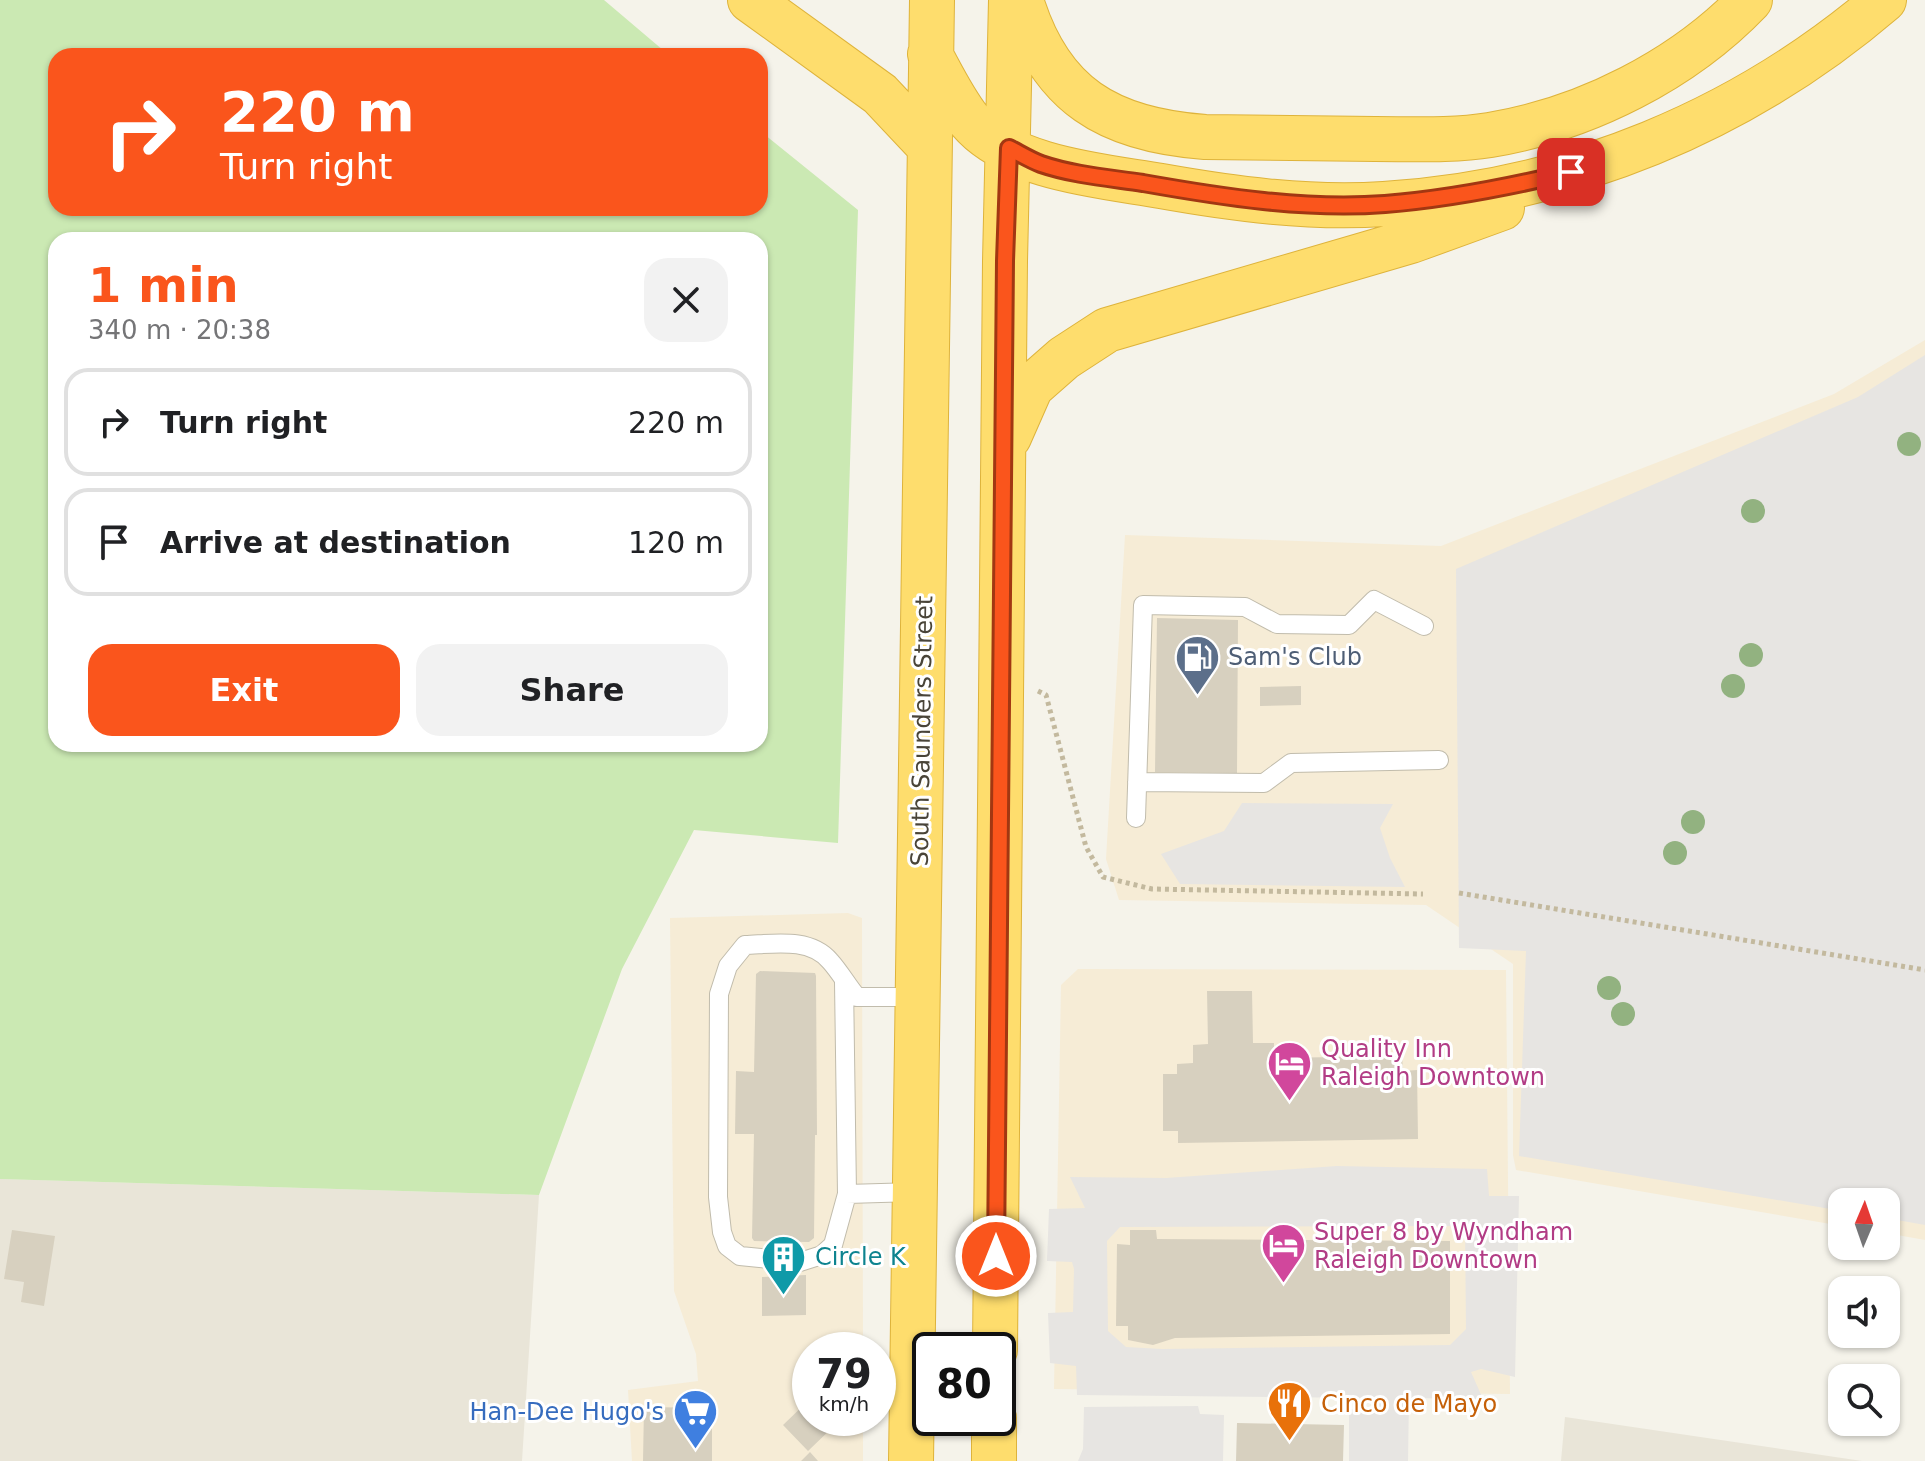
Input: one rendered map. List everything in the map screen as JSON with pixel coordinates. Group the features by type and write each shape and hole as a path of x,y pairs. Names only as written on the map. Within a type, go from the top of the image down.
{"highway":[{"path":"750,0 880,94 928,145"},
{"name":"South Saunders Street","path":"911,1461 932,0"},
{"path":"995,1332 1003,450 1011,0"},
{"path":"1021,0 1035,40 1057,75 1101,112 1135,126 1205,137 1431,139 1489,135 1540,123 1588,106 1663,71 1731,20 1750,0"},
{"path":"1003,450 1031,387 1064,358 1107,330 1411,241 1505,206 1747,98 1854,25 1884,0"},
{"path":"930,54 971,122 1009,148 1042,164 1202,193 1325,204 1383,204 1513,186 1599,164"},
{"path":"994,1436 994,1461"}],"lane":[{"path":"1136,818 1143,605 1245,607 1277,624 1349,625 1374,600 1424,626"},
{"path":"1137,782 1264,783 1291,763 1439,760"},
{"path":"844,982 847,1194 833,1245 822,1255 800,1262 740,1256 727,1246 718,1197 719,994 728,966 745,945 799,944 819,951 830,960 857,997 918,997"},
{"path":"847,1194 915,1192"}],"path":[{"path":"1034,690 1046,695 1086,847 1103,877 1152,889 1423,894"},
{"path":"1459,893 1925,970"}],"shaded area":[{"path":"1925,340 1925,1240 1900,1236 1900,1188 1828,1188 1828,1224 1516,1170 1513,1155 1513,964 1426,905 1119,900 1106,859 1125,535 1441,546 1834,394"},
{"path":"1925,355 1925,1225 1900,1221 1900,1188 1828,1188 1828,1209 1519,1156 1526,951 1459,948 1456,569 1858,397"},
{"path":"1242,803 1393,804 1380,828 1390,858 1405,887 1180,884 1161,854 1224,831"},
{"path":"848,913 862,918 863,1332 792,1332 792,1436 863,1436 863,1461 632,1461 628,1390 698,1381 696,1354 674,1291 670,918"},
{"path":"1078,969 1506,970 1510,1394 1054,1389 1061,985"},
{"path":"1337,1166 1487,1169 1489,1196 1519,1196 1515,1377 1481,1369 1471,1372 1483,1399 1409,1398 1408,1461 1349,1461 1349,1409 1375,1410 1375,1398 1077,1395 1076,1366 1050,1363 1048,1313 1073,1312 1074,1269 1072,1262 1047,1261 1049,1209 1085,1208 1070,1177 1166,1178","holes":["1465,1226 1466,1329 1450,1345 1126,1347 1108,1331 1107,1241 1120,1227"]},
{"path":"0,1179 539,1195 522,1461 0,1461"},
{"path":"1198,1406 1200,1414 1224,1415 1223,1461 1078,1461 1083,1449 1084,1407"},
{"path":"1565,1417 1862,1461 1561,1461"}],"green space":[{"path":"0,0 604,0 661,48 48,48 48,216 768,216 768,137 858,210 838,843 694,830 622,969 539,1195 0,1179"}],"building":[{"name":"Sam's Club","path":"1157,618 1238,620 1237,773 1155,772"},
{"path":"1301,686 1301,705 1260,706 1260,687"},
{"name":"Circle K","path":"760,971 815,973 816,976 817,1135 814,1238 809,1242 754,1241 752,1238 754,1134 735,1134 736,1071 754,1072 756,974"},
{"name":"Quality Inn Raleigh Downtown","path":"1207,991 1252,991 1253,1043 1274,1043 1274,1058 1402,1056 1403,1071 1417,1070 1418,1139 1178,1143 1178,1131 1163,1131 1163,1074 1177,1074 1177,1064 1193,1063 1193,1045 1208,1044"},
{"path":"12,1230 55,1236 44,1306 21,1302 24,1282 4,1279"},
{"name":"Super 8 by Wyndham Raleigh Downtown","path":"1130,1230 1156,1230 1157,1239 1450,1241 1450,1334 1175,1338 1153,1345 1128,1340 1128,1326 1116,1326 1117,1244 1130,1245"},
{"name":"Circle K","path":"806,1275 806,1315 762,1316 762,1277"},
{"path":"644,1407 712,1408 712,1461 643,1461"},
{"path":"792,1416 792,1434 783,1425"},
{"name":"Cinco de Mayo","path":"1237,1423 1344,1425 1343,1461 1236,1461"},
{"path":"794,1436 824,1436 808,1451"},
{"path":"810,1452 818,1461 801,1461"}],"place":[{"name":"Sam's Club","path":"1197,696"},
{"name":"Quality Inn Raleigh Downtown","path":"1290,1102"},
{"name":"Super 8 by Wyndham Raleigh Downtown","path":"1283,1285"},
{"name":"Circle K","path":"784,1296"},
{"name":"Cinco de Mayo","path":"1290,1443"},
{"name":"Han-Dee Hugo's","path":"695,1451"}],"route":[{"path":"996,1256 1005,261 1009,148 1042,164 1087,174 1262,201 1325,204 1383,204 1449,197 1571,172"}]}
